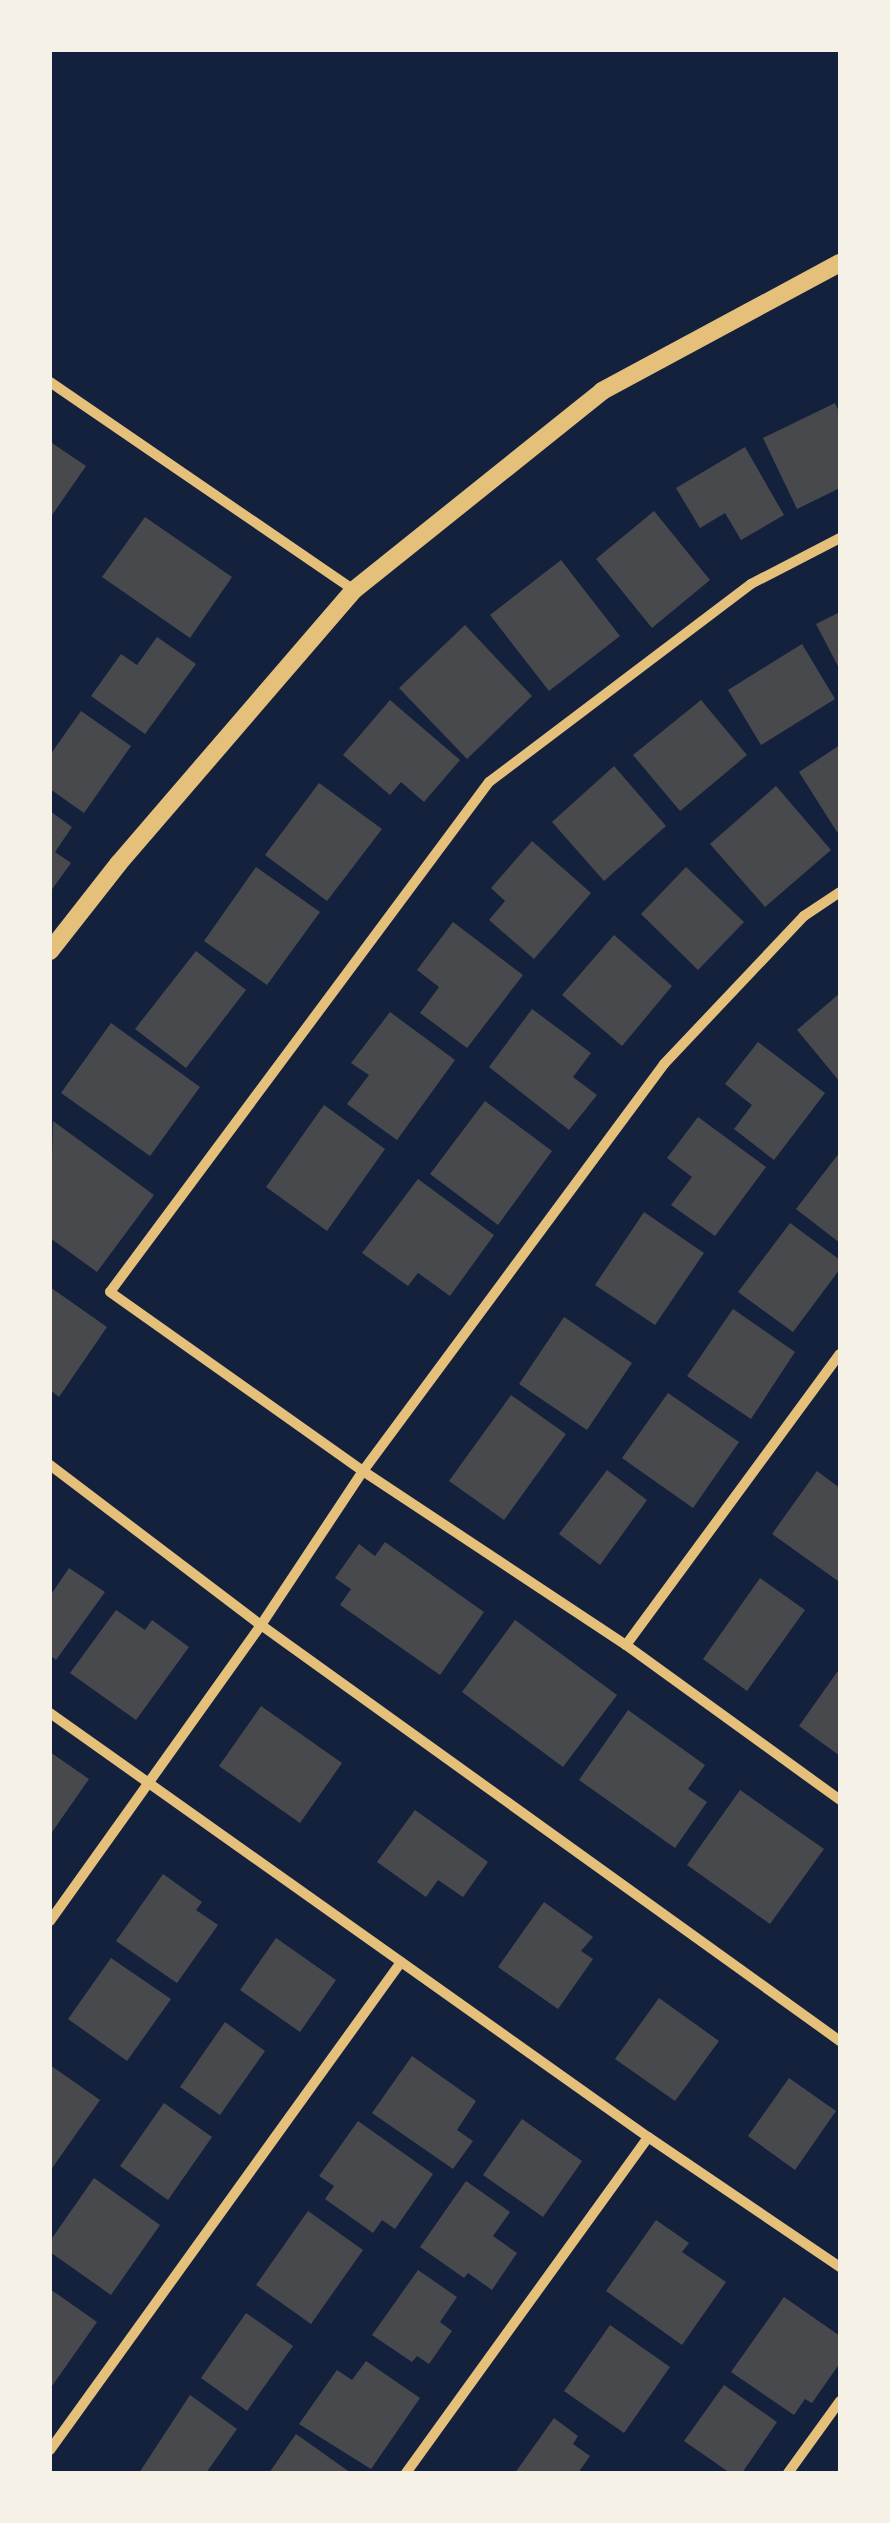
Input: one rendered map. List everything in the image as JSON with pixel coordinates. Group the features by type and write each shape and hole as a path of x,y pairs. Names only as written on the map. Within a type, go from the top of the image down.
{"street":[{"path":"50,951 119,863 354,590 602,391 840,263"},
{"path":"50,382 354,590"},
{"path":"840,538 750,584 489,782 110,1292 363,1471 626,1645 840,1800"},
{"path":"50,1921 261,1624 363,1471 664,1064 804,916 840,892"},
{"path":"626,1645 840,1354"},
{"path":"50,1465 261,1624 840,2041"},
{"path":"50,1712 648,2137 840,2267"},
{"path":"50,2450 400,1962"},
{"path":"406,2473 648,2137"},
{"path":"788,2473 840,2401"}],"building":[{"path":"835,403 840,414 840,488 797,509 763,438"},
{"path":"52,443 86,466 50,518 50,446"},
{"path":"745,447 784,515 741,540 725,513 700,528 676,488"},
{"path":"654,511 710,580 652,628 596,559"},
{"path":"145,517 232,577 190,638 102,577"},
{"path":"561,560 620,636 549,691 490,615"},
{"path":"840,612 840,670 816,624"},
{"path":"465,625 532,696 467,759 399,688"},
{"path":"157,637 196,664 145,734 91,696 121,654 137,665"},
{"path":"802,644 835,699 761,745 728,690"},
{"path":"390,700 460,760 424,802 401,782 390,795 343,755"},
{"path":"701,700 747,755 680,811 633,755"},
{"path":"81,711 131,746 84,813 50,789 50,755"},
{"path":"840,745 840,830 837,832 799,772"},
{"path":"614,766 666,826 604,881 552,822"},
{"path":"319,783 382,829 327,901 265,855"},
{"path":"776,786 831,850 765,907 710,844"},
{"path":"50,811 72,827 55,852 71,863 50,892"},
{"path":"532,841 591,893 534,959 489,920 505,901 491,888"},
{"path":"256,867 320,912 267,985 204,941"},
{"path":"686,867 744,922 698,970 641,914"},
{"path":"453,922 523,975 467,1048 420,1013 439,987 417,970"},
{"path":"614,935 672,986 622,1046 562,995"},
{"path":"196,951 246,990 186,1068 135,1029"},
{"path":"840,993 840,1082 797,1030"},
{"path":"532,1009 591,1053 573,1077 597,1095 569,1130 489,1067"},
{"path":"390,1012 455,1060 397,1140 347,1104 369,1075 351,1063"},
{"path":"111,1023 200,1087 150,1156 61,1093"},
{"path":"758,1042 825,1093 774,1160 734,1129 752,1105 725,1084"},
{"path":"485,1101 552,1151 498,1225 430,1174"},
{"path":"324,1105 385,1149 327,1231 266,1187"},
{"path":"698,1117 766,1167 715,1236 671,1205 692,1177 667,1158"},
{"path":"53,1121 154,1195 97,1272 50,1238"},
{"path":"840,1152 840,1243 796,1209"},
{"path":"418,1179 494,1235 450,1296 418,1273 408,1286 362,1253"},
{"path":"644,1212 704,1253 655,1325 595,1285"},
{"path":"790,1223 840,1260 840,1269 793,1332 738,1292"},
{"path":"50,1287 107,1327 59,1397 50,1390"},
{"path":"733,1309 795,1352 751,1419 687,1376"},
{"path":"564,1317 632,1363 587,1430 519,1384"},
{"path":"668,1393 739,1442 693,1508 622,1458"},
{"path":"511,1395 566,1434 504,1520 449,1481"},
{"path":"607,1470 647,1500 600,1565 559,1534"},
{"path":"817,1471 840,1488 838,1581 772,1534"},
{"path":"385,1542 484,1612 440,1675 340,1605 351,1589 335,1578 359,1544 375,1556"},
{"path":"69,1568 105,1592 56,1660 50,1655 50,1596"},
{"path":"760,1578 805,1610 747,1691 703,1659"},
{"path":"116,1610 145,1630 152,1620 189,1647 136,1720 70,1673"},
{"path":"515,1620 617,1695 563,1767 462,1692"},
{"path":"840,1668 840,1756 799,1726"},
{"path":"261,1706 342,1763 300,1823 219,1766"},
{"path":"628,1710 705,1765 688,1789 707,1802 675,1848 579,1780"},
{"path":"50,1752 89,1779 50,1835"},
{"path":"740,1790 824,1849 770,1924 687,1865"},
{"path":"415,1810 488,1862 463,1897 438,1880 426,1897 377,1862"},
{"path":"163,1874 202,1902 196,1910 218,1925 177,1983 116,1941"},
{"path":"544,1902 593,1937 581,1951 593,1959 558,2009 498,1967"},
{"path":"276,1938 336,1980 300,2032 240,1990"},
{"path":"111,1958 171,1999 127,2061 68,2019"},
{"path":"659,1998 719,2041 675,2101 615,2059"},
{"path":"225,2022 265,2051 220,2115 180,2087"},
{"path":"412,2056 476,2101 457,2130 473,2141 453,2169 372,2113"},
{"path":"50,2065 100,2100 50,2171"},
{"path":"789,2078 836,2111 795,2170 748,2136"},
{"path":"164,2103 212,2137 168,2200 120,2166"},
{"path":"522,2119 582,2161 543,2217 483,2175"},
{"path":"358,2121 433,2174 395,2229 382,2220 373,2233 325,2199 334,2186 319,2176"},
{"path":"94,2178 160,2225 111,2295 50,2252 50,2241"},
{"path":"466,2181 510,2212 493,2236 517,2253 492,2290 468,2273 464,2278 420,2247"},
{"path":"308,2211 363,2250 311,2324 256,2285"},
{"path":"656,2220 689,2243 682,2252 726,2282 682,2345 606,2291"},
{"path":"418,2270 457,2297 440,2322 452,2331 429,2364 417,2356 412,2362 372,2335"},
{"path":"50,2289 97,2322 52,2386 50,2385"},
{"path":"784,2297 840,2336 840,2363 812,2403 805,2399 794,2415 731,2372"},
{"path":"246,2313 293,2346 247,2411 201,2378"},
{"path":"610,2325 670,2367 624,2433 564,2391"},
{"path":"366,2361 420,2398 371,2469 299,2424 337,2370 352,2380"},
{"path":"724,2385 777,2422 742,2473 730,2473 684,2441"},
{"path":"190,2395 237,2429 206,2473 139,2473"},
{"path":"554,2418 578,2436 573,2444 590,2456 578,2473 515,2473"},
{"path":"296,2434 351,2473 269,2473"}]}
